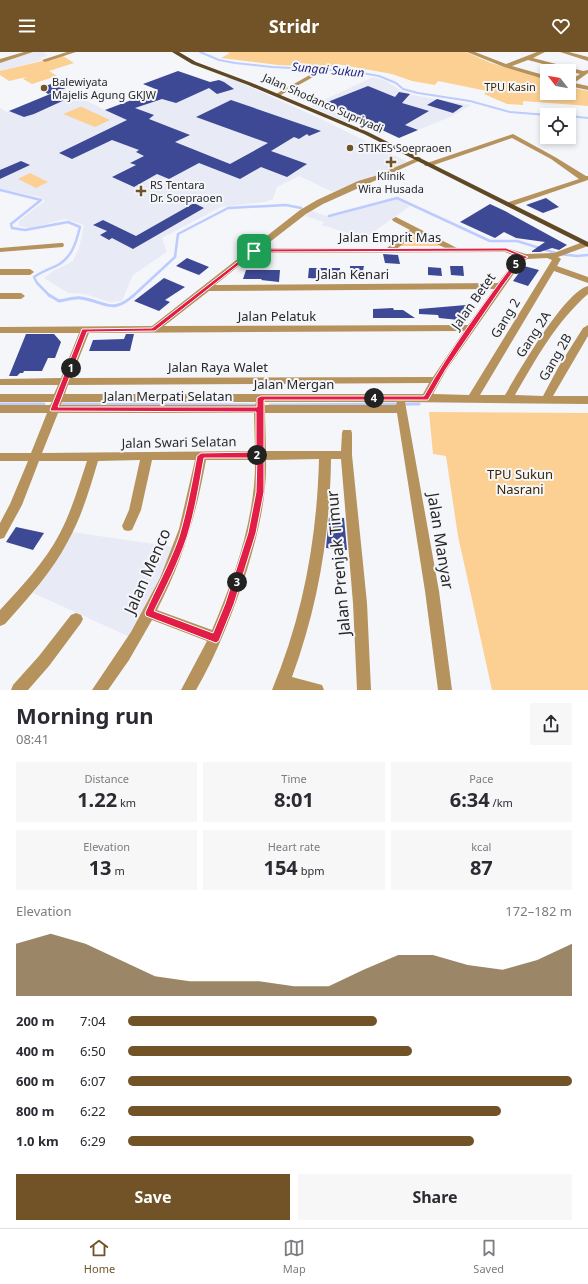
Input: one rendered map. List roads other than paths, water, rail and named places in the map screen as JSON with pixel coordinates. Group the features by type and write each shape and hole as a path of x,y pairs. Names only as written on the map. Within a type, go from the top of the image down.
{"main road":[{"name":"Jalan Shodanco Supriyadi","path":"175,52 194,63 277,95 345,124 419,159 509,206 587,244"}],"street":[{"path":"0,60 30,52"},
{"path":"45,60 73,52"},
{"path":"470,52 506,66 540,76"},
{"path":"506,66 542,52"},
{"path":"563,52 588,59"},
{"path":"528,58 586,72"},
{"path":"277,95 285,89 319,72"},
{"path":"576,79 586,72"},
{"path":"576,85 588,88"},
{"path":"428,164 513,136 587,179"},
{"path":"153,330 302,212 361,183 378,178 419,159"},
{"path":"509,206 587,179"},
{"path":"396,219 456,250"},
{"path":"390,250 416,229"},
{"path":"525,257 552,256 587,244"},
{"path":"0,250 60,245"},
{"name":"Jalan Emprit Mas","path":"254,251 506,250 525,257"},
{"path":"552,256 557,259 552,267 588,280"},
{"name":"Jalan Betet","path":"426,398 435,380 470,328 519,260 525,257"},
{"name":"Gang 2","path":"472,399 552,267"},
{"path":"0,272 30,272"},
{"name":"Jalan Kenari","path":"206,288 500,286"},
{"name":"Gang 2A","path":"508,399 551,327 577,298 588,289"},
{"path":"0,296 21,296"},
{"name":"Jalan Pelatuk","path":"0,330 470,328"},
{"name":"Gang 2B","path":"546,399 585,339 588,328"},
{"path":"0,534 16,505 59,399 84,330"},
{"name":"Jalan Raya Walet","path":"0,382 435,380"},
{"name":"Jalan Mergan","path":"0,398 260,404"},
{"path":"401,403 426,398 588,400"},
{"name":"Jalan Merpati Selatan","path":"0,409 54,410 260,404 401,403"},
{"name":"Jalan Manyar","path":"401,403 432,591 445,690"},
{"path":"188,690 200,671 230,604 252,533 260,492 260,404"},
{"name":"Jalan Prenjak Timur","path":"347,433 346,455 360,603 364,690"},
{"path":"317,690 281,686 308,608 322,524 325,487 325,455"},
{"name":"Jalan Swari Selatan","path":"0,456 94,457 346,455"},
{"path":"128,526 135,510 147,456"},
{"name":"Jalan Menco","path":"99,690 149,613 172,565 183,537 201,456"},
{"path":"0,620 39,575 64,538 78,506 94,457"},
{"path":"149,613 216,638"},
{"path":"18,690 44,661 76,619"}],"waterway":[{"name":"Sungai Sukun","path":"200,52 219,60 235,63 272,67 351,71 379,76 396,83 403,89 418,93 470,101 510,112 540,114"},
{"name":"Sungai Sukun","path":"576,117 588,118"},
{"path":"0,190 41,200 11,224 12,228 25,230 68,222 80,227 75,244 66,259 34,277 37,283 49,295"},
{"path":"329,216 397,198 490,241 517,241 559,254 577,256 588,255"},
{"path":"133,296 175,257 178,234 228,208 286,205 301,208"},
{"path":"49,295 59,301 81,298 109,306 120,304 134,295"},
{"path":"0,404 44,404"},
{"path":"63,404 254,405"},
{"path":"270,405 419,404"}],"place":[{"name":"Balewiyata Majelis Agung GKJW","path":"44,88"},
{"name":"STIKES Soepraoen","path":"350,148"},
{"name":"Klinik Wira Husada","path":"391,162"},
{"name":"RS Tentara Dr. Soepraoen","path":"141,191"}],"park label":[{"name":"TPU Kasin","path":"510,87"},
{"name":"TPU Sukun Nasrani","path":"520,482"}]}
